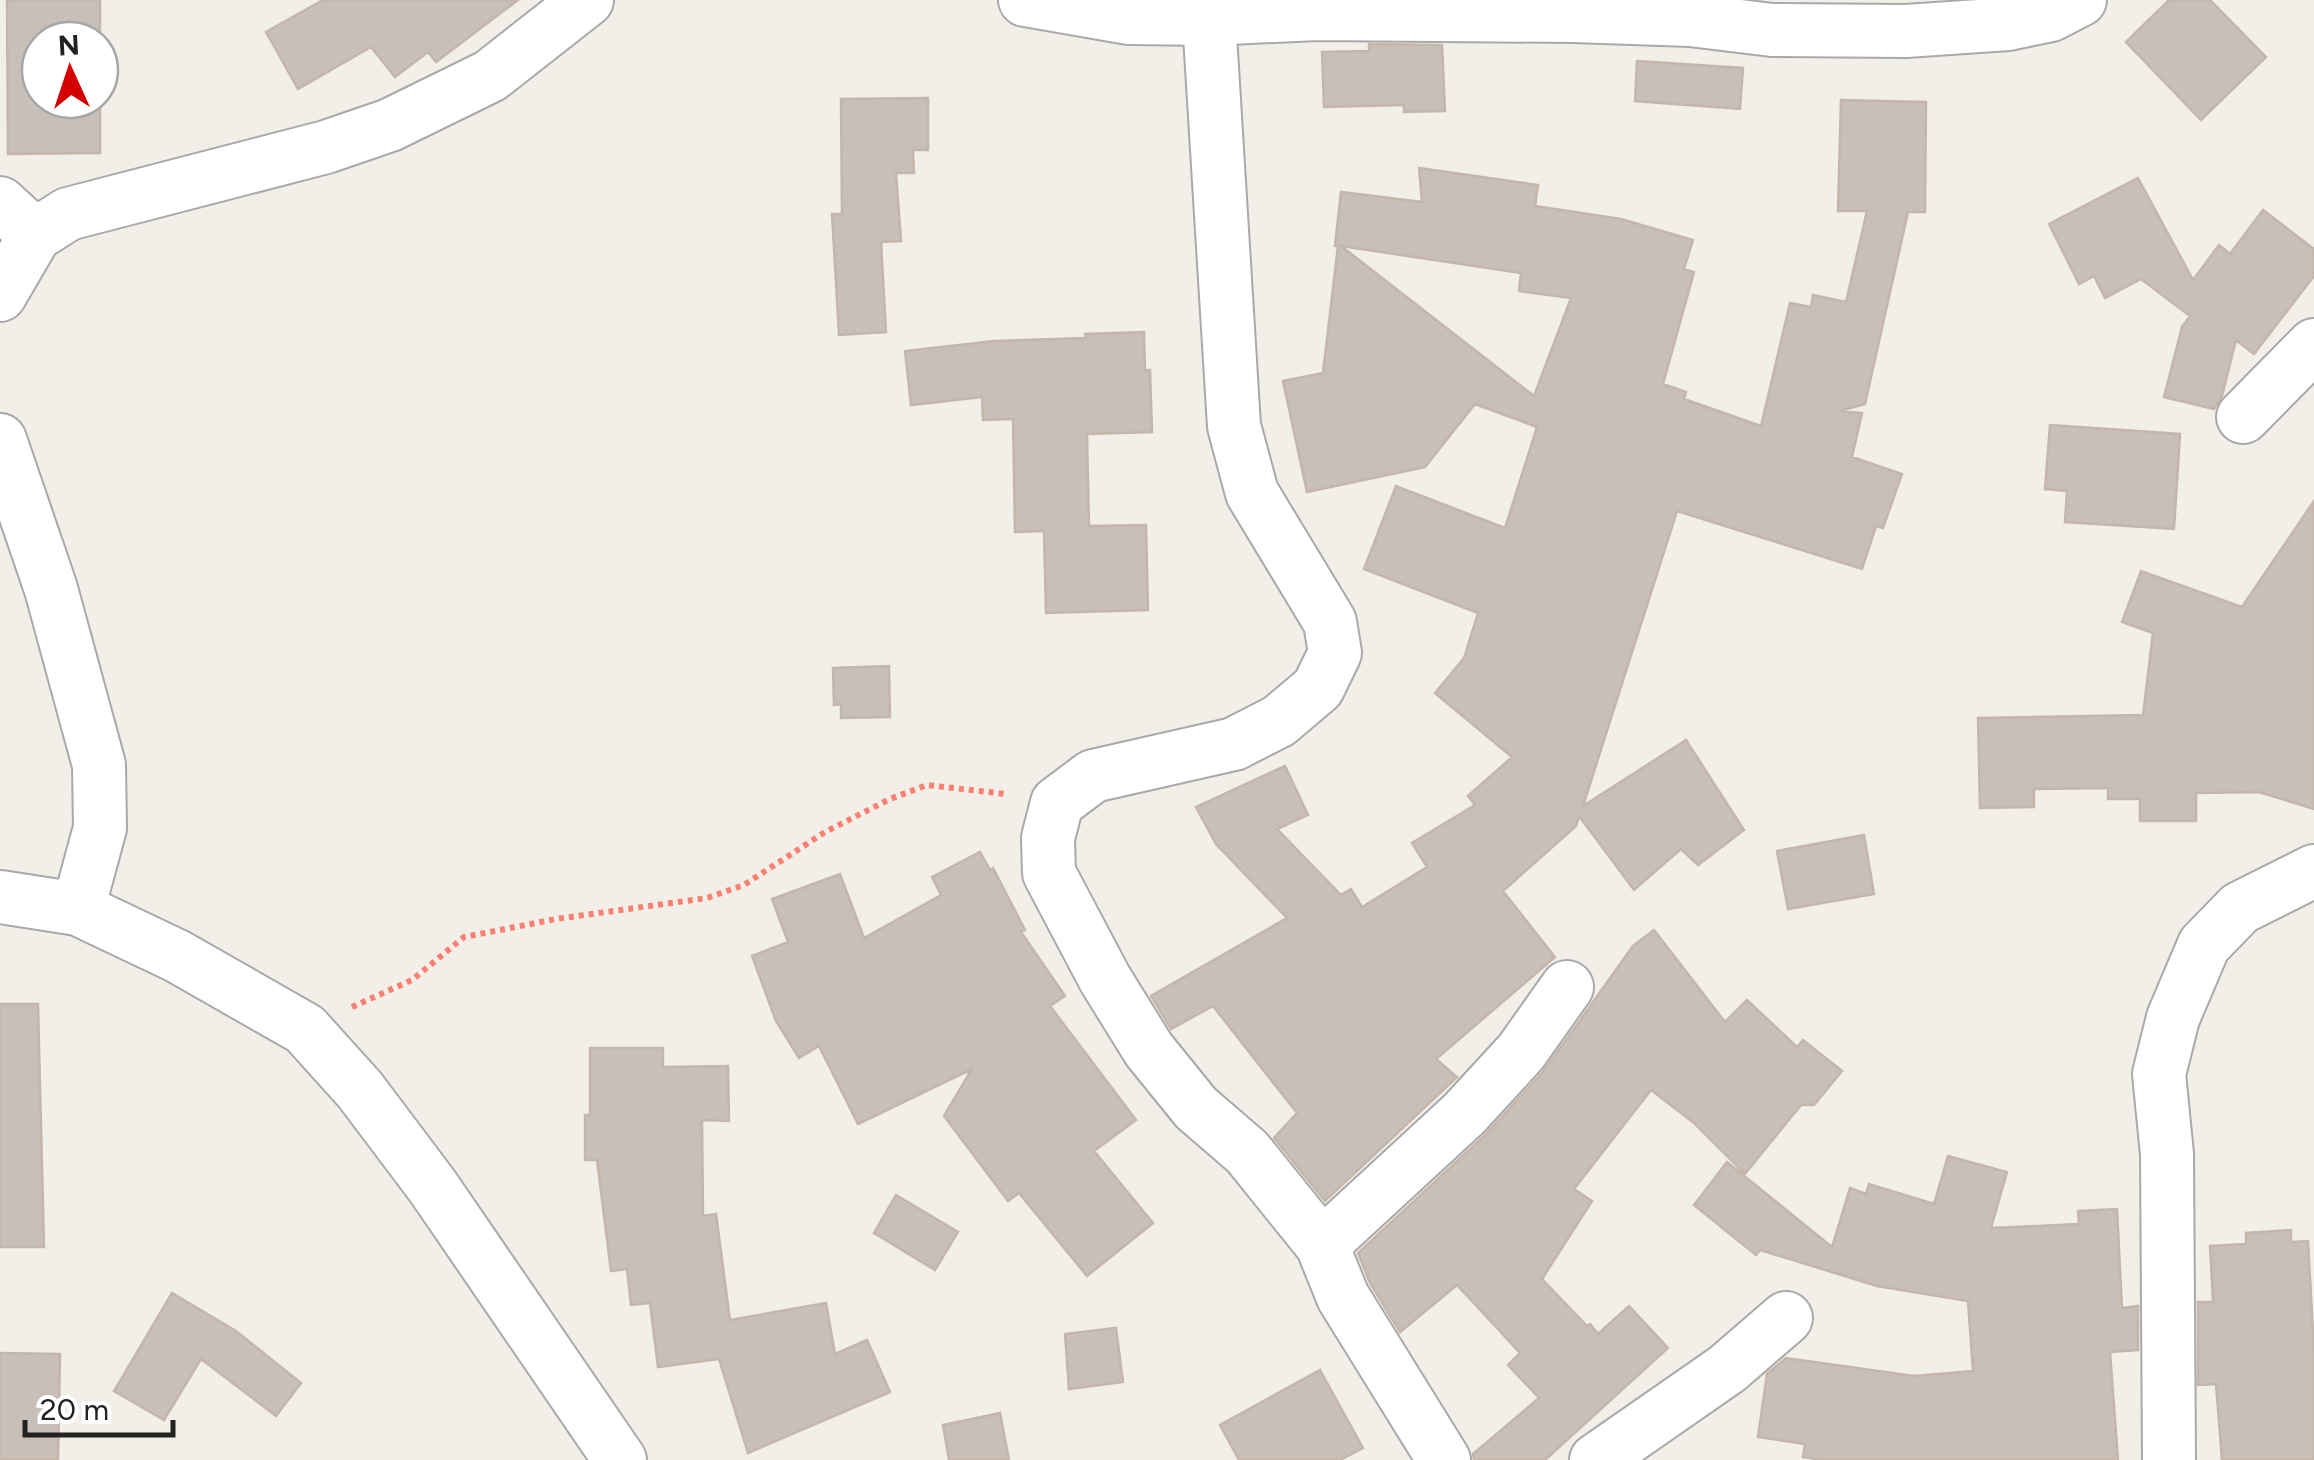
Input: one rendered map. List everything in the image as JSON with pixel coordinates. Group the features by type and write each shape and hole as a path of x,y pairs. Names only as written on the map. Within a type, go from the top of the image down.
{"street":[{"path":"0,295 18,219 68,214 326,147 390,126 490,76 587,0"},
{"path":"1025,0 1128,18 1316,14 1573,16 1690,20 1772,30 1906,30 2008,24 2051,15 2080,0"},
{"path":"1209,19 1234,426 1252,493 1330,622 1336,654 1318,688 1280,721 1234,744 1093,776 1057,804 1048,838 1049,873 1104,979 1149,1050 1184,1093 1247,1152 1322,1245 1343,1297 1444,1460"},
{"path":"2243,417 2314,345"},
{"path":"0,440 52,589 99,765 100,828 78,909"},
{"path":"2169,1460 2167,1154 2159,1074 2174,1018 2204,945 2240,908 2314,870"},
{"path":"0,897 78,909 177,956 305,1028 360,1090 433,1187 620,1460"},
{"path":"1322,1245 1382,1194 1464,1114 1521,1052 1566,987"},
{"path":"1596,1460 1727,1369 1786,1318"}],"path":[{"path":"305,1028 412,980 464,937 556,919 707,898 744,885 825,832 927,785 983,790 1057,804"}],"building":[{"path":"7,0 100,0 100,20 20,20 20,120 100,120 100,153 8,154"},
{"path":"323,0 518,0 436,62 428,52 395,77 371,47 298,89 266,32"},
{"path":"2169,0 2210,0 2266,57 2201,120 2126,42"},
{"path":"1369,44 1442,45 1445,111 1404,112 1404,105 1324,107 1322,52 1369,51"},
{"path":"1637,61 1743,68 1740,109 1635,101"},
{"path":"928,98 928,150 913,150 914,173 896,173 901,241 881,242 886,332 839,335 832,214 842,214 841,99"},
{"path":"1841,100 1926,102 1925,212 1908,212 1865,404 1840,411 1862,413 1852,457 1902,474 1883,528 1876,526 1862,569 1677,511 1583,806 1686,740 1744,830 1698,865 1681,849 1634,890 1579,816 1576,826 1503,891 1555,957 1436,1059 1457,1077 1325,1201 1274,1138 1297,1113 1213,1006 1171,1029 1151,996 1287,918 1216,844 1196,807 1285,766 1308,815 1277,829 1341,895 1351,889 1362,907 1427,867 1412,843 1475,805 1468,796 1512,757 1435,693 1464,658 1478,613 1364,569 1396,486 1505,528 1537,427 1475,404 1425,467 1307,492 1283,381 1323,373 1341,192 1422,202 1419,168 1538,185 1535,206 1621,219 1693,240 1684,269 1694,272 1663,384 1686,392 1684,399 1761,426 1790,303 1811,307 1813,295 1846,302 1867,211 1838,211","holes":["1341,246 1521,273 1519,291 1571,298 1534,396"]},
{"path":"2138,178 2193,280 2219,245 2230,254 2263,210 2314,249 2314,276 2254,354 2236,340 2222,396 2214,409 2164,397 2182,327 2190,316 2141,279 2105,298 2094,276 2079,284 2049,224"},
{"path":"1144,332 1152,432 1087,434 1089,526 1146,525 1148,610 1046,613 1044,531 1015,532 1013,419 983,420 982,397 911,405 905,351"},
{"path":"2050,425 2180,434 2174,529 2065,522 2067,491 2045,489"},
{"path":"2314,501 2314,809 2259,792 2196,793 2196,821 2140,821 2140,799 2108,799 2108,788 2034,789 2034,807 1980,808 1978,718 2143,715 2153,633 2122,622 2141,571 2242,607"},
{"path":"889,666 890,717 841,718 841,704 834,705 833,668"},
{"path":"1864,835 1874,894 1788,909 1777,851"},
{"path":"980,852 990,870 993,868 1025,930 1021,932 1065,996 1050,1006 1136,1120 1094,1151 1153,1223 1087,1276 1019,1193 1008,1201 944,1116 972,1069 858,1124 819,1046 799,1058 776,1021 752,956 788,942 772,899 840,874 864,938 941,895 932,877"},
{"path":"1654,930 1725,1022 1747,1000 1797,1047 1803,1040 1842,1071 1814,1105 1801,1105 1745,1174 1694,1123 1651,1090 1574,1189 1592,1201 1542,1279 1598,1334 1629,1306 1668,1348 1545,1460 1474,1460 1473,1454 1539,1398 1508,1365 1520,1353 1457,1285 1400,1332 1370,1283 1358,1253 1484,1136 1543,1072 1633,946"},
{"path":"0,1004 38,1004 44,1247 0,1247"},
{"path":"590,1048 663,1048 663,1067 728,1066 729,1121 702,1120 703,1216 716,1214 730,1320 826,1303 835,1354 867,1340 890,1392 748,1453 719,1359 658,1367 650,1303 631,1305 627,1269 611,1271 597,1160 585,1160"},
{"path":"1948,1156 2007,1172 1991,1228 2079,1224 2078,1211 2117,1209 2122,1308 2138,1306 2138,1350 2110,1352 2118,1460 1823,1460 1803,1457 1805,1444 1758,1437 1767,1374 1786,1358 1914,1376 1973,1371 1968,1301 1877,1286 1760,1250 1756,1255 1694,1205 1727,1162 1832,1247 1850,1188 1866,1194 1869,1184 1934,1204"},
{"path":"896,1195 958,1232 935,1270 874,1233"},
{"path":"2291,1230 2291,1242 2308,1241 2314,1460 2222,1460 2216,1384 2198,1385 2198,1302 2213,1302 2210,1246 2246,1244 2246,1233"},
{"path":"172,1293 236,1331 301,1383 276,1416 201,1359 164,1420 114,1391"},
{"path":"1116,1328 1123,1382 1069,1389 1065,1334"},
{"path":"0,1353 60,1354 58,1460 0,1460"},
{"path":"1320,1370 1363,1448 1340,1460 1239,1460 1220,1425"},
{"path":"1000,1413 1009,1460 949,1460 943,1425"}]}
